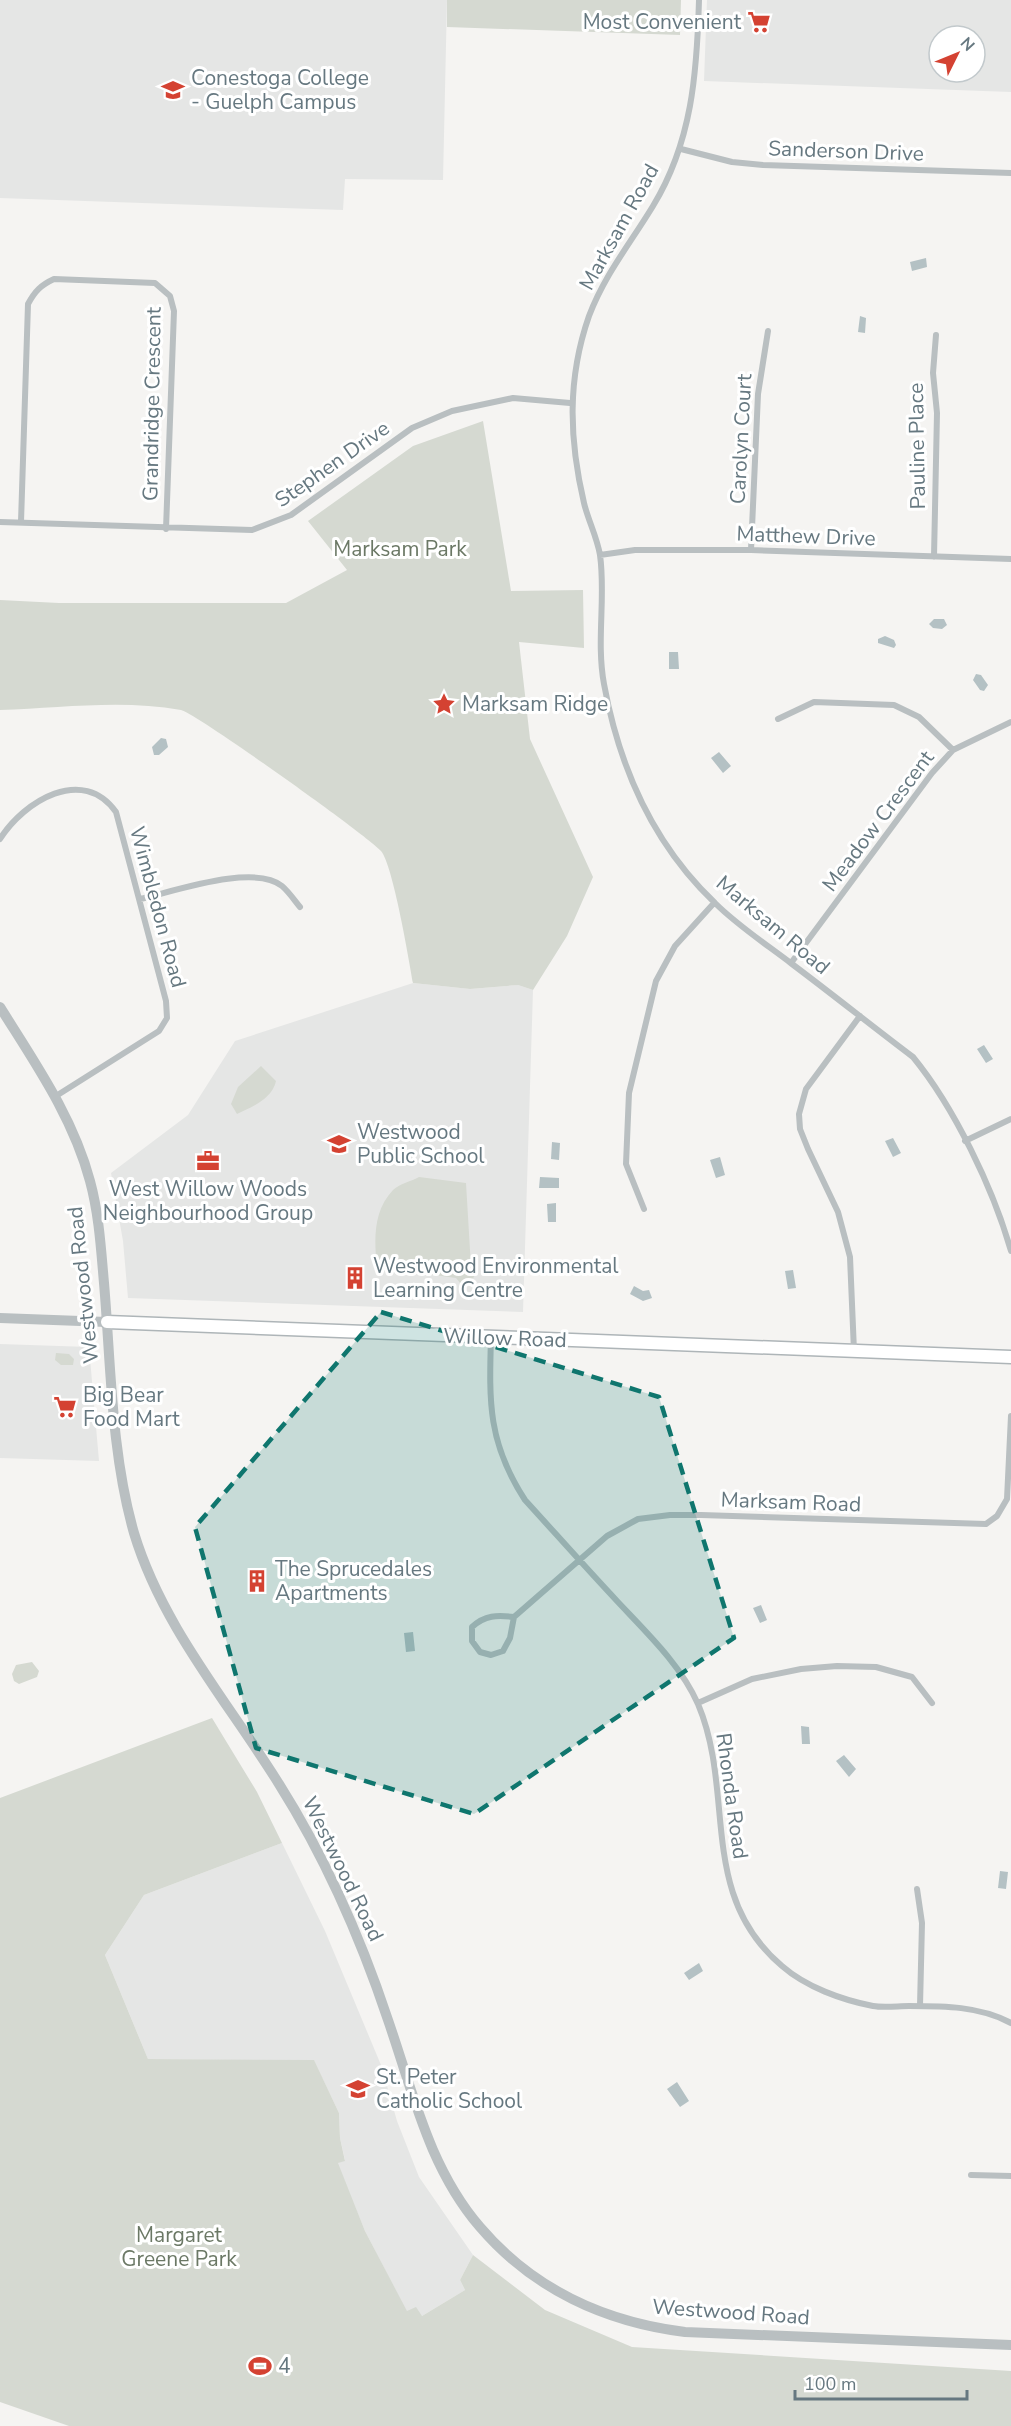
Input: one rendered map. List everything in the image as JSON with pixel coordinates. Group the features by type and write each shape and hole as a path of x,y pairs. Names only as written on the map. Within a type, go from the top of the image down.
{"main road":[{"name":"Willow Road","path":"107,1322 1011,1357"}],"street":[{"name":"Marksam Road","path":"699,0 696,77 681,149 654,205 610,268 593,307 577,359 570,403 573,453 585,506 600,555 603,679 620,751 627,773 648,816 679,861 714,903 913,1057 935,1084 1003,1224 1011,1251"},
{"name":"Sanderson Drive","path":"681,149 732,162 763,165 1011,173"},
{"name":"Grandridge Crescent","path":"21,522 28,304 33,293 41,285 54,279 154,283 170,296 174,311 166,529"},
{"name":"Carolyn Court","path":"751,550 758,394 768,331"},
{"name":"Pauline Place","path":"934,557 937,413 933,373 936,334"},
{"name":"Stephen Drive","path":"0,522 252,530 291,515 412,428 452,411 513,398 570,403"},
{"name":"Matthew Drive","path":"600,555 635,550 751,550 1011,559"},
{"path":"778,719 814,702 894,705 920,717 953,750"},
{"name":"Meadow Crescent","path":"791,963 932,773 953,750 1011,722"},
{"name":"Wimbledon Road","path":"0,839 18,814 52,794 78,789 95,792 107,799 117,812 166,1001 167,1018 159,1031 56,1096"},
{"path":"140,899 247,877 269,879 282,885 300,907"},
{"path":"644,1209 626,1164 629,1093 656,981 675,946 714,903"},
{"name":"Westwood Road","path":"0,1007 56,1096 74,1133 94,1198 120,1465 128,1508 144,1561 183,1640 270,1769 322,1859 387,2017 428,2144 455,2194 479,2226 532,2276 565,2297 597,2312 646,2326 685,2332 1011,2345"},
{"path":"854,1351 850,1257 838,1212 800,1129 799,1114 806,1089 860,1016"},
{"path":"965,1142 1011,1119"},
{"name":"Willow Road","path":"0,1318 107,1322"},
{"name":"Rhonda Road","path":"491,1337 492,1421 499,1450 510,1476 525,1500 677,1669 698,1703 711,1742 718,1783 720,1841 728,1883 741,1915 757,1939 782,1966 830,1994 874,2006 977,2010 1011,2023"},
{"name":"Marksam Road","path":"514,1617 607,1536 638,1519 670,1515 986,1524 997,1516 1007,1499 1011,1416"},
{"path":"498,1615 514,1617 510,1638 504,1650 491,1655 480,1652 472,1641 472,1627 482,1618 498,1615"},
{"path":"698,1703 752,1680 801,1669 837,1666 876,1667 912,1677 932,1703"},
{"path":"917,1889 922,1923 920,2006"},
{"path":"971,2175 1011,2176"}],"highlighted area":[{"path":"381,1312 659,1397 734,1638 474,1814 256,1748 195,1527"}],"shaded area":[{"name":"Conestoga College - Guelph Campus","path":"0,0 447,0 443,180 345,179 343,210 0,198"},
{"path":"707,0 1011,0 1011,92 704,81"},
{"path":"926,258 927,267 912,271 910,262"},
{"path":"860,316 866,318 865,333 858,332"},
{"path":"934,619 944,619 947,625 942,629 933,628 929,624"},
{"path":"885,636 894,640 896,645 894,648 878,643 878,639"},
{"path":"669,652 678,652 679,669 669,669"},
{"path":"976,674 981,675 988,685 984,691 980,690 973,680"},
{"path":"161,738 166,739 168,747 159,755 154,755 152,747"},
{"path":"719,752 731,766 723,773 711,758"},
{"name":"Westwood Public School","path":"413,983 470,989 518,985 533,990 523,1312 128,1298 123,1241 111,1173 188,1115 235,1041"},
{"path":"984,1045 993,1059 986,1063 977,1049"},
{"path":"893,1138 901,1153 893,1157 885,1141"},
{"path":"552,1142 560,1143 559,1160 551,1159"},
{"path":"720,1157 725,1175 716,1178 710,1160"},
{"path":"540,1177 559,1178 559,1188 539,1188"},
{"path":"556,1203 556,1222 548,1222 547,1204"},
{"path":"793,1270 796,1288 788,1289 785,1271"},
{"path":"634,1286 643,1291 649,1290 652,1298 643,1301 630,1294"},
{"path":"0,1344 89,1347 99,1461 0,1458"},
{"path":"761,1605 767,1620 760,1623 753,1608"},
{"path":"413,1632 415,1651 406,1652 404,1633"},
{"path":"801,1726 809,1727 810,1744 802,1744"},
{"path":"844,1755 856,1769 849,1777 836,1761"},
{"name":"St. Peter Catholic School","path":"282,1843 325,1931 381,2065 397,2121 419,2177 473,2255 460,2280 465,2290 422,2316 407,2312 365,2231 337,2163 345,2160 340,2138 339,2113 314,2061 148,2059 105,1955 144,1895"},
{"path":"1000,1871 1008,1872 1006,1889 998,1888"},
{"path":"699,1963 703,1971 689,1980 684,1973"},
{"path":"677,2082 689,2101 680,2107 667,2089"}],"green space":[{"path":"447,0 681,0 680,35 447,27"},
{"name":"Marksam Park","path":"483,421 511,591 583,590 584,648 519,642 530,739 593,877 567,936 533,990 518,985 470,989 413,983 391,874 381,851 281,776 193,716 181,710 136,705 0,710 0,600 59,603 286,603 347,570 308,521 413,446"},
{"path":"261,1066 276,1081 274,1087 261,1102 237,1114 231,1104 238,1087"},
{"path":"419,1177 466,1183 471,1267 475,1270 474,1277 467,1284 461,1284 456,1278 377,1267 376,1226 386,1198 402,1184"},
{"path":"56,1353 69,1354 74,1359 73,1365 61,1365 55,1360"},
{"path":"32,1662 39,1671 37,1677 19,1684 14,1681 12,1674 16,1665"},
{"name":"Margaret Greene Park","path":"212,1718 257,1792 282,1843 144,1895 105,1955 148,2059 314,2060 339,2113 340,2138 345,2161 338,2163 365,2231 407,2311 416,2307 422,2316 465,2290 460,2280 473,2255 545,2310 632,2347 1011,2371 1011,2426 69,2426 0,2402 0,1798"}],"place":[{"name":"Most Convenient","path":"759,22"},
{"name":"Conestoga College - Guelph Campus","path":"173,90"},
{"name":"Marksam Ridge","path":"444,704"},
{"name":"Westwood Public School","path":"339,1144"},
{"name":"West Willow Woods Neighbourhood Group","path":"208,1161"},
{"name":"Westwood Environmental Learning Centre","path":"355,1278"},
{"name":"Big Bear Food Mart","path":"65,1407"},
{"name":"The Sprucedales Apartments","path":"257,1581"},
{"name":"St. Peter Catholic School","path":"358,2089"},
{"name":"4","path":"260,2366"}]}
